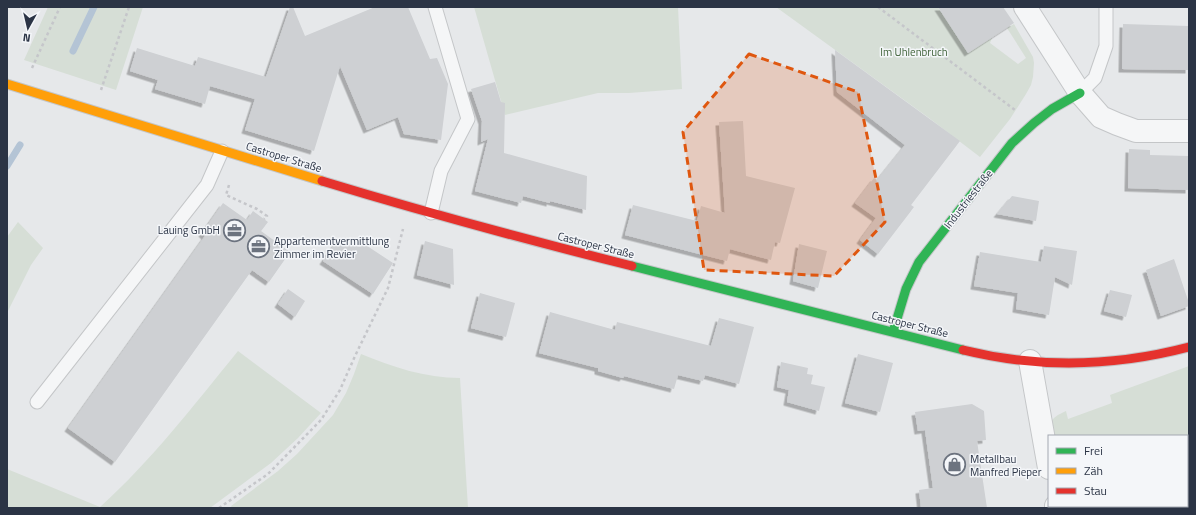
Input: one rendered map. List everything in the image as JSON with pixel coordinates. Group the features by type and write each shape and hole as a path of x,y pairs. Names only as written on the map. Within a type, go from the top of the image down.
{"main road":[{"name":"Castroper Straße","path":"7,84 238,156 409,207 563,249 989,356 1030,361 1087,364 1160,355 1189,347"},
{"name":"Industriestraße","path":"893,332 906,289 919,262 1012,143 1052,109 1080,93"}],"street":[{"path":"1025,7 1080,93 1101,117 1136,131 1189,131"},
{"path":"1030,361 1048,462"}],"lane":[{"path":"431,213 441,171 468,119 435,7"},
{"path":"1080,93 1095,78 1106,46 1106,7"},
{"path":"37,402 207,185 222,151"}],"path":[{"path":"25,90 38,52 60,7"},
{"path":"94,111 129,7"},
{"path":"878,7 1034,123"},
{"path":"238,156 226,195 257,209 267,216 264,219"},
{"path":"218,508 268,474 321,420 325,414 340,390 388,288 409,207"}],"highlighted area":[{"path":"749,54 858,92 885,222 834,276 704,270 683,132"}],"green space":[{"path":"48,7 143,7 116,90 24,60"},
{"path":"474,7 678,7 682,89 629,93 598,93 505,115"},
{"name":"Im Uhlenbruch","path":"776,7 938,7 968,53 992,38 990,43 1018,64 1026,58 1007,28 1014,24 1033,57 1033,77 1031,85 1010,119 980,157 929,118"},
{"path":"18,222 43,248 31,265 7,313 7,237"},
{"path":"238,351 321,413 298,438 271,463 210,508 7,508 7,469 100,507 154,452"},
{"path":"361,354 409,371 447,378 460,378 468,508 232,508 231,506 278,471 297,454 333,415 346,393"},
{"path":"1189,366 1189,497 1188,435 1049,435 1052,420 1061,413 1066,411 1068,419 1112,403 1110,395"},
{"path":"1062,507 1172,507 1171,508"}],"building":[{"path":"290,7 293,7 305,36 375,7 408,7 430,59 437,58 448,84 441,140 404,134 398,117 367,130 340,66 314,151 245,130 255,99 210,86 205,104 155,89 158,80 130,71 137,48 195,66 198,57 266,77"},
{"path":"938,7 1003,7 1014,23 968,53"},
{"path":"1123,24 1189,26 1189,70 1122,69"},
{"path":"835,50 960,141 911,205 914,207 878,254 860,240 876,218 855,203 874,178 877,180 905,145 837,92"},
{"path":"495,82 501,102 505,103 504,153 587,176 586,210 523,196 521,203 475,191 488,139 481,142 482,121 471,89"},
{"path":"743,121 746,176 795,188 780,243 775,242 771,260 730,249 727,261 625,235 633,205 697,221 701,206 725,213 719,122"},
{"path":"1129,149 1150,150 1150,155 1189,156 1189,190 1128,188"},
{"path":"1012,196 1039,201 1036,221 997,214"},
{"path":"223,203 247,220 253,211 268,222 261,231 290,252 269,282 252,270 115,462 68,428 205,236 202,233"},
{"path":"355,238 393,263 373,294 323,261 338,239 350,246"},
{"path":"425,241 453,249 454,285 417,275"},
{"path":"799,244 827,251 818,288 793,281"},
{"path":"1044,246 1077,251 1072,285 1055,277 1049,315 1016,309 1018,293 974,286 980,252 1041,262"},
{"path":"1174,259 1189,306 1161,316 1146,270"},
{"path":"288,289 305,301 295,317 278,304"},
{"path":"1110,290 1132,295 1126,317 1104,311"},
{"path":"480,293 515,303 506,337 471,328"},
{"path":"550,312 615,330 617,322 711,346 719,318 754,327 739,384 705,375 703,381 678,375 674,389 624,376 623,378 598,371 598,368 539,353"},
{"path":"858,354 893,363 880,412 845,403"},
{"path":"781,362 808,368 807,374 813,375 811,384 825,387 819,411 787,402 789,390 777,387"},
{"name":"Metallbau Manfred Pieper","path":"972,404 984,411 986,440 977,441 987,508 921,508 919,490 933,488 925,430 918,431 915,412"}],"waterway":[{"path":"73,51 94,7"},
{"path":"7,166 20,145"}],"traffic: fast":[{"path":"893,332 906,289 919,262 1012,143 1052,109 1080,93"},
{"path":"632,266 963,350"}],"traffic: slow":[{"path":"7,84 322,181"}],"traffic: jam":[{"path":"322,181 399,204 632,266"},
{"path":"963,350 1020,360 1048,363 1076,363 1132,359 1189,347"}],"place":[{"name":"Lauing GmbH","path":"235,230"},
{"name":"Appartementvermittlung Zimmer im Revier","path":"258,247"},
{"name":"Metallbau Manfred Pieper","path":"955,465"}]}
